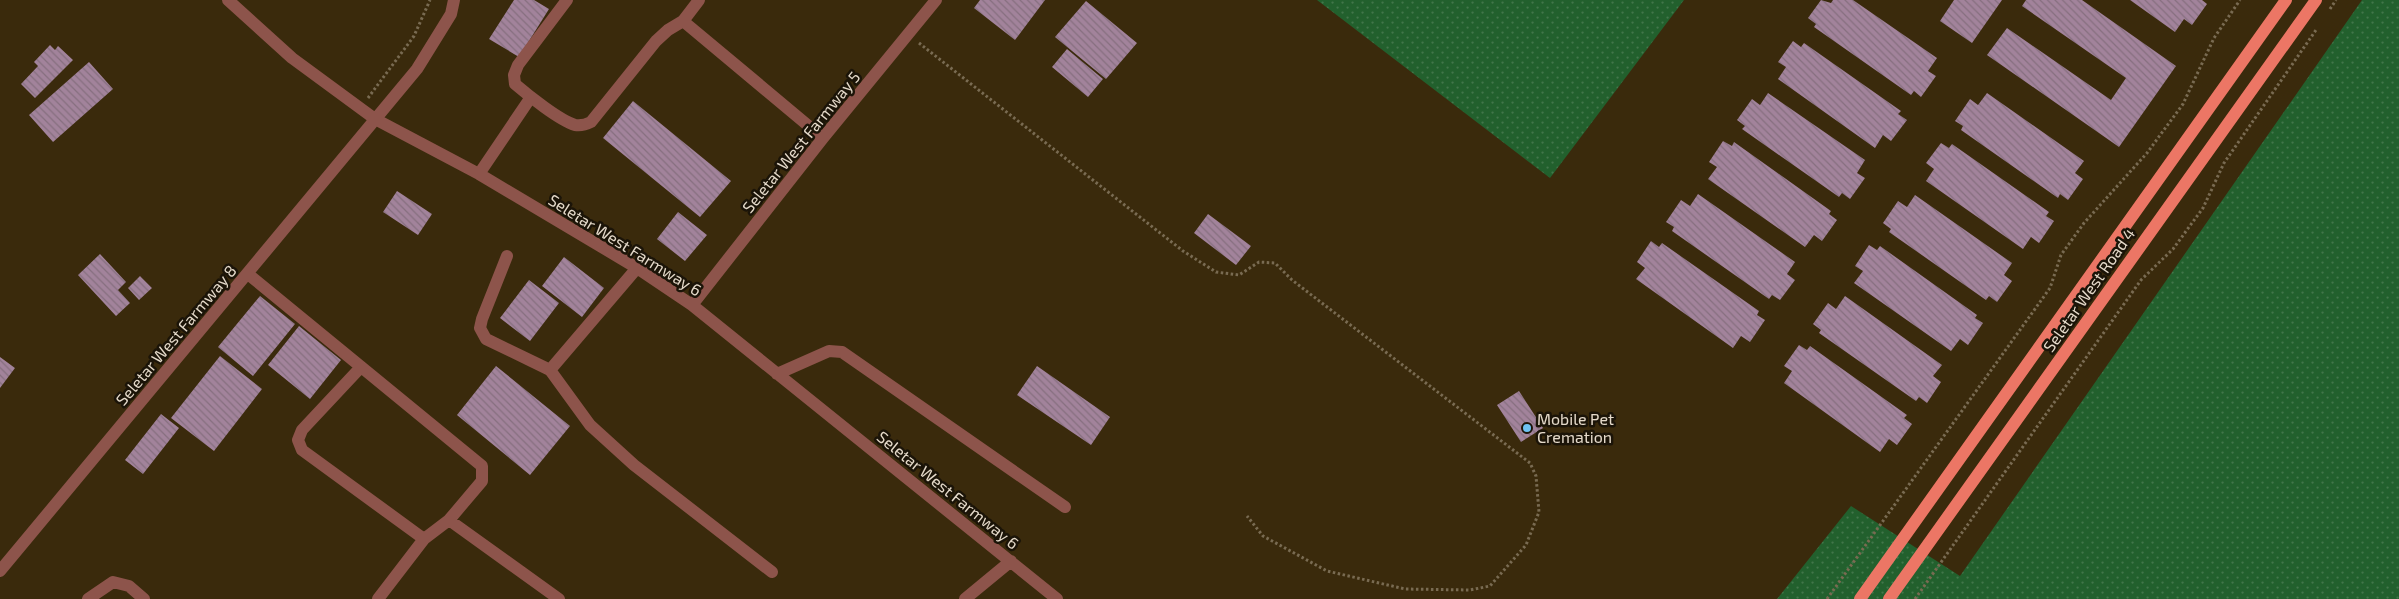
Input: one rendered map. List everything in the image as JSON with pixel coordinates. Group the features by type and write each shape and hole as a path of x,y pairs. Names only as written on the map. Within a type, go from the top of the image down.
{"main road":[{"name":"Seletar West Road 4","path":"1860,599 2286,0"},
{"name":"Seletar West Road 4","path":"1889,599 2316,0"}],"street":[{"name":"Seletar West Farmway 6","path":"228,0 292,58 375,119 479,174 637,268 692,305 1057,599"},
{"name":"Seletar West Farmway 8","path":"0,571 417,69 451,14 454,0"},
{"path":"567,0 518,65 514,76 516,84 531,97 575,124 584,126 591,122 656,41 683,21 698,0"},
{"name":"Seletar West Farmway 5","path":"692,305 823,138 936,0"},
{"path":"683,21 823,138"},
{"path":"479,174 531,97"},
{"path":"507,256 480,328 486,339 550,370 590,425 634,465 772,572"},
{"path":"550,370 637,268"},
{"path":"248,274 482,466 482,481 449,520 424,539 378,599"},
{"path":"777,374 829,351 842,352 1065,507"},
{"path":"361,367 302,430 298,440 302,450 424,539"},
{"path":"449,520 559,599"},
{"path":"965,599 1011,561"},
{"path":"88,599 113,582 129,586 144,599"}],"path":[{"path":"360,108 414,36 430,0"},
{"path":"1827,599 2050,288 2061,255 2084,223 2147,153 2183,104 2214,38 2240,0"},
{"path":"2325,16 2336,0"},
{"path":"1915,599 2141,280 2173,249 2203,208 2224,163 2320,24"},
{"path":"909,35 1183,251 1216,272 1239,275 1259,262 1275,263 1292,280 1530,463 1536,476 1539,512 1526,545 1490,586 1470,590 1405,589 1327,571 1263,536 1248,516"}],"green space":[{"path":"1317,0 1684,0 1550,178"},
{"path":"2362,0 2399,0 2399,599 1777,599 1851,506 1960,576"}],"building":[{"path":"514,0 534,0 549,9 519,57 489,39"},
{"path":"980,0 1045,0 1015,40 974,8"},
{"path":"1821,0 1831,3 1833,0 1853,0 1937,58 1928,71 1936,76 1921,97 1914,91 1911,95 1814,27 1816,24 1808,18"},
{"path":"1954,0 2002,0 1972,43 1940,21"},
{"path":"2026,0 2082,0 2176,66 2119,147 1987,55 2007,28 2111,100 2126,78 2022,6"},
{"path":"2130,0 2202,0 2207,4 2192,25 2184,19 2175,32"},
{"path":"1086,1 1137,43 1106,79 1055,37"},
{"path":"1793,41 1801,47 1804,43 1901,111 1898,114 1907,120 1891,141 1883,135 1875,148 1778,79 1786,67 1778,62"},
{"path":"50,45 55,50 58,46 73,60 35,98 21,84 38,66 34,62"},
{"path":"1067,49 1103,79 1088,97 1052,67"},
{"path":"89,62 113,89 53,142 29,115"},
{"path":"1768,93 1865,160 1857,173 1865,178 1850,199 1842,193 1839,197 1742,129 1745,126 1737,120 1752,99 1760,105"},
{"path":"1987,93 2084,161 2075,173 2083,179 2068,200 2060,194 2058,198 1961,130 1963,126 1955,121 1970,99 1978,105"},
{"path":"633,101 731,181 700,217 603,138"},
{"path":"1723,141 1732,146 1734,142 1831,211 1829,214 1837,220 1822,241 1814,235 1805,247 1708,179 1717,167 1709,162"},
{"path":"1941,143 1949,148 1952,144 2049,212 2046,216 2054,221 2039,243 2031,237 2023,249 1926,181 1934,169 1926,163"},
{"path":"397,191 432,214 418,235 383,212"},
{"path":"1698,194 1795,262 1787,274 1795,280 1780,300 1772,295 1769,299 1672,231 1674,227 1666,222 1681,200 1690,206"},
{"path":"1915,195 2012,263 2004,275 2012,281 1997,302 1989,296 1986,300 1889,232 1891,229 1883,223 1898,201 1907,207"},
{"path":"678,212 707,235 685,261 657,239"},
{"path":"1208,214 1251,246 1236,265 1194,233"},
{"path":"1651,241 1659,247 1662,243 1759,311 1757,315 1765,320 1750,342 1741,336 1733,348 1636,279 1645,268 1637,262"},
{"path":"1869,245 1877,250 1880,246 1977,315 1975,318 1983,323 1968,345 1960,339 1951,351 1854,283 1863,271 1855,266"},
{"path":"100,254 126,282 118,290 130,303 116,316 78,275"},
{"path":"564,257 604,288 582,317 542,286"},
{"path":"140,276 152,288 139,300 128,288"},
{"path":"529,280 559,303 530,341 500,318"},
{"path":"260,296 295,324 253,376 218,347"},
{"path":"1845,296 1942,365 1933,376 1941,382 1927,403 1919,397 1916,401 1819,333 1821,330 1813,324 1828,303 1836,309"},
{"path":"299,326 341,360 310,399 268,365"},
{"path":"1799,345 1807,350 1810,346 1907,415 1904,418 1912,424 1897,445 1889,439 1880,452 1784,383 1792,371 1784,366"},
{"path":"220,356 262,389 214,451 171,418"},
{"path":"0,357 15,368 0,388"},
{"path":"496,366 570,426 530,475 457,415"},
{"path":"1037,366 1110,417 1091,445 1017,395"},
{"path":"1519,391 1543,428 1521,442 1497,405"},
{"path":"161,414 179,428 143,474 125,460"}],"place":[{"name":"Mobile Pet Cremation","path":"1527,428"}]}
